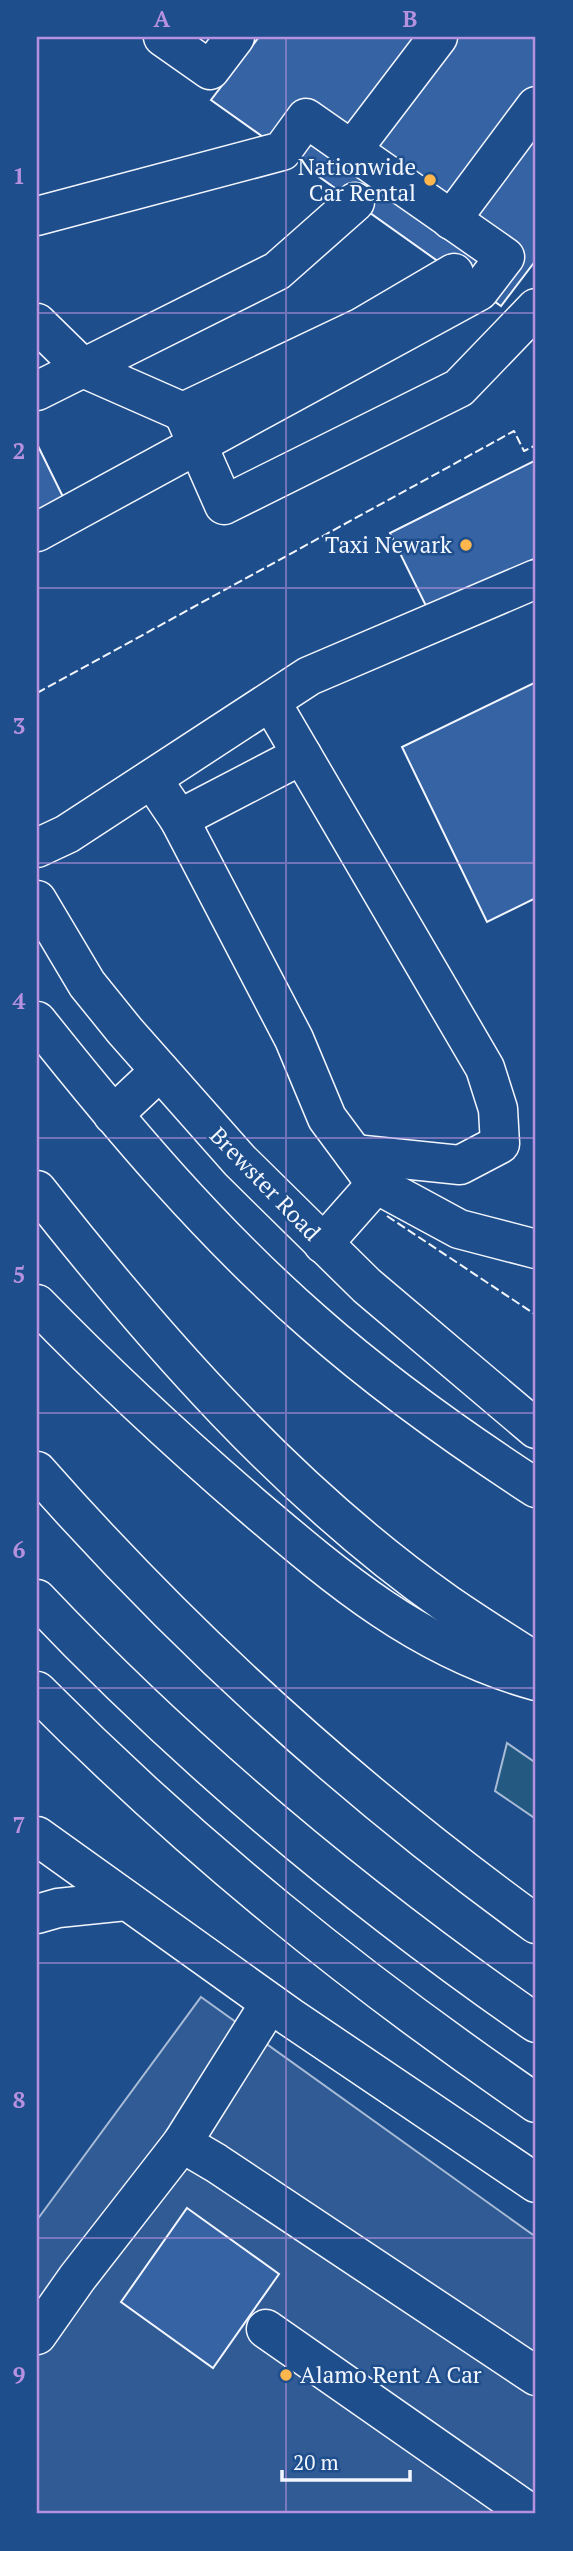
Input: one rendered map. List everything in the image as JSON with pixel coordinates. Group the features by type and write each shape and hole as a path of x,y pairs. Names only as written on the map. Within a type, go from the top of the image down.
{"main road":[{"path":"163,37 210,70 235,37"},
{"path":"352,150 438,37"},
{"path":"451,220 536,107"},
{"path":"37,216 282,151 306,118 505,257 479,291 190,428"},
{"path":"37,391 277,271 355,202"},
{"path":"37,532 190,428 454,273"},
{"path":"37,323 83,368 190,428 224,505 459,388 536,308"},
{"path":"37,848 67,834 309,676 536,579"},
{"path":"271,702 485,1068 498,1109 500,1144 460,1165 354,1154"},
{"path":"179,819 302,755"},
{"path":"152,779 179,819 294,1039 327,1118 376,1184 459,1229 536,1249"},
{"name":"Brewster Road","path":"37,900 87,984 240,1161 323,1244 401,1316 536,1429"},
{"path":"37,1021 113,1115 170,1179 240,1253 314,1323 400,1392 536,1488"},
{"path":"113,1115 160,1071"},
{"path":"323,1244 376,1184"},
{"path":"37,1190 111,1282 188,1369 308,1490 407,1575 536,1661"},
{"path":"37,1304 225,1483 380,1608 449,1648 506,1673 536,1681"},
{"path":"37,1471 132,1574 242,1682 358,1786 422,1839 536,1924"},
{"path":"37,1599 172,1733 286,1834 409,1931 536,2023"},
{"path":"37,1691 137,1789 263,1900 375,1989 536,2103"},
{"path":"37,1836 270,2003 536,2183"},
{"path":"422,1839 536,1893"},
{"path":"37,1913 58,1908 126,1901"},
{"path":"37,2335 182,2143 270,2003"},
{"path":"182,2143 536,2375"},
{"path":"266,2329 531,2514"}],"shaded area":[{"path":"507,1743 536,1763 536,1819 495,1791"},
{"name":"Alamo Rent A Car","path":"201,1997 536,2237 536,2514 37,2514 37,2220"}],"building":[{"name":"Nationwide Car Rental","path":"259,37 536,37 536,260 501,306 211,100"},
{"path":"37,444 69,509 37,525"},
{"name":"Taxi Newark","path":"536,460 536,558 429,612 390,533"},
{"path":"536,682 536,898 487,922 402,747"},
{"path":"187,2208 279,2274 213,2368 121,2302"}],"fence":[{"path":"37,693 514,431 524,451 536,445"},
{"path":"387,1216 536,1315"}],"place":[{"name":"Nationwide Car Rental","path":"430,180"},
{"name":"Taxi Newark","path":"466,545"},
{"name":"Alamo Rent A Car","path":"286,2375"}]}
